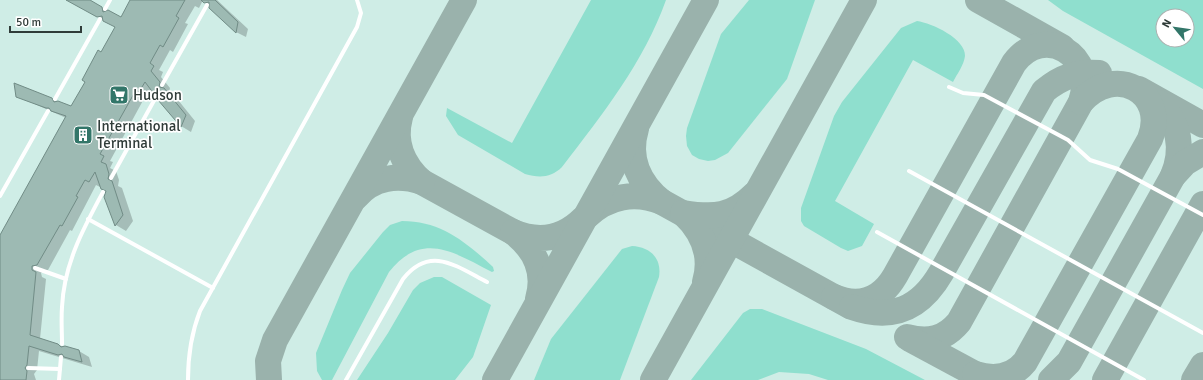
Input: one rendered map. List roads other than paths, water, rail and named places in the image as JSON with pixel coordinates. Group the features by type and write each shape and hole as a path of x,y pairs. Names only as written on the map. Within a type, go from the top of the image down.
{"lane":[{"path":"105,9 110,0"},
{"path":"188,380 188,361 191,338 200,311 357,27 361,13 357,0"},
{"path":"162,85 207,5"},
{"path":"55,99 100,19"},
{"path":"949,87 958,92 979,93 991,98 1068,140 1090,160 1118,169 1203,215"},
{"path":"111,178 156,96"},
{"path":"0,196 48,111"},
{"path":"910,171 1203,333"},
{"path":"62,344 62,307 66,279 73,251 103,192"},
{"path":"88,220 212,288"},
{"path":"877,232 1144,380"},
{"path":"346,380 403,279 412,268 424,262 438,260 452,264 487,282"},
{"path":"36,268 66,279"},
{"path":"59,380 61,357"},
{"path":"28,368 60,369"}],"place":[{"name":"Hudson","path":"119,95"},
{"name":"International Terminal","path":"83,135"}]}
